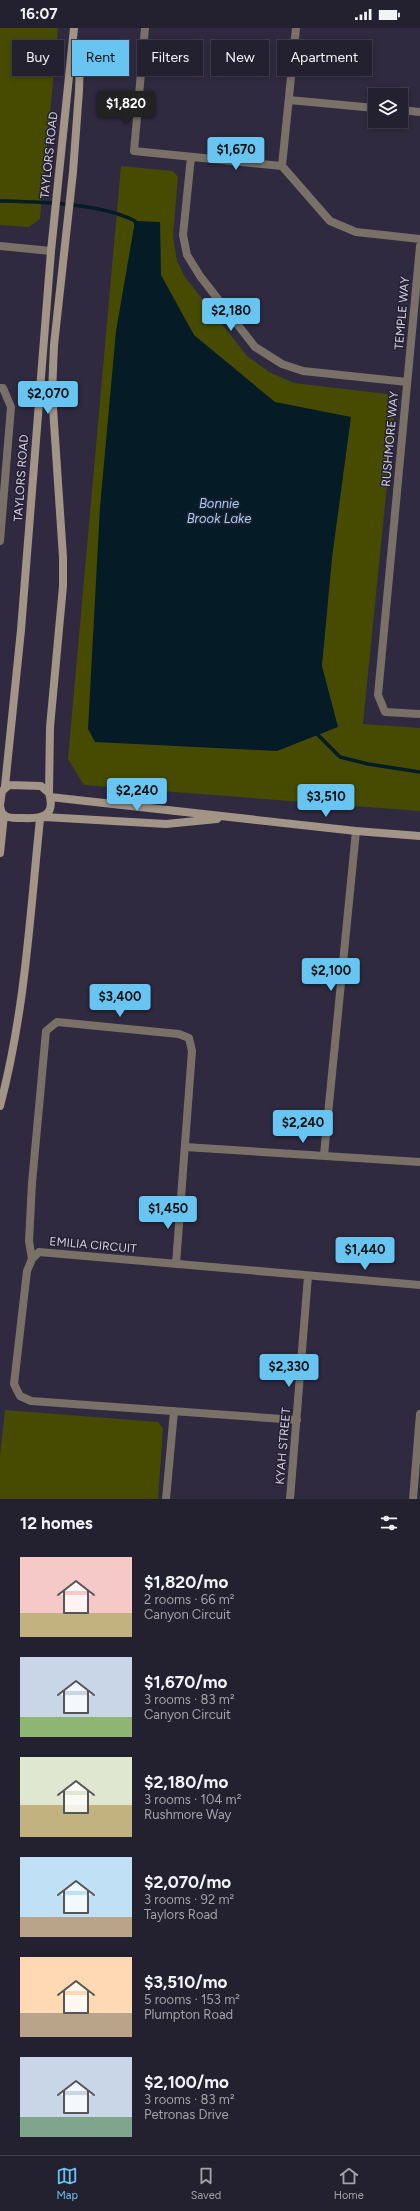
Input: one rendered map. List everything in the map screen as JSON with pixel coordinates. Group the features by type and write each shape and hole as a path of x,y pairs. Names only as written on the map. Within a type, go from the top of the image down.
{"street":[{"name":"TAYLORS ROAD","path":"73,40 74,28"},
{"path":"145,28 134,151 282,166 330,221 356,232 420,239"},
{"path":"282,166 296,28"},
{"name":"TAYLORS ROAD","path":"5,786 20,644 51,251 72,52"},
{"path":"0,1106 14,1050 21,1006 42,818 50,809 50,727 63,586 63,557 52,393 54,345 73,172 79,76"},
{"path":"289,100 368,107"},
{"path":"408,111 420,112"},
{"name":"RUSHMORE WAY","path":"191,157 183,235 187,255 200,276 255,347 282,364 303,371 407,382 378,695 385,712 420,714"},
{"path":"0,246 51,251"},
{"name":"TEMPLE WAY","path":"407,382 420,246"},
{"path":"0,388 3,388 11,407 0,541"},
{"path":"0,853 4,815 0,806 0,800 2,791 5,786 9,785 41,786 50,795 231,818 420,836"},
{"path":"4,815 15,818 166,824 231,818"},
{"path":"324,1155 356,831"},
{"path":"176,1264 192,1051 189,1038 179,1034 58,1022 46,1031 32,1184 29,1241 32,1259 27,1272 14,1384 20,1396 31,1400 297,1420"},
{"path":"185,1146 420,1162"},
{"name":"EMILIA CIRCUIT","path":"32,1259 39,1252 420,1286"},
{"name":"KYAH STREET","path":"290,1499 308,1276"},
{"path":"166,1499 174,1411"},
{"path":"413,1499 420,1414"}],"shaded area":[{"path":"0,28 58,28 57,40 12,40 12,76 53,76 40,219 29,227 0,225"},
{"name":"Bonnie Brook Lake","path":"121,166 173,171 178,177 173,236 177,261 185,277 247,356 269,372 294,383 387,394 395,404 363,724 420,728 420,811 84,785 68,759"},
{"path":"5,1410 158,1422 163,1428 158,1499 0,1499 0,1456"}],"water":[{"name":"Bonnie Brook Lake","path":"135,221 160,222 161,275 194,335 275,402 351,417 332,558 322,666 338,727 277,751 95,742 88,729 100,507 116,331"}],"waterway":[{"path":"0,201 51,203 105,210 135,221 136,226"},
{"path":"315,732 340,757 368,764 420,772"}]}
